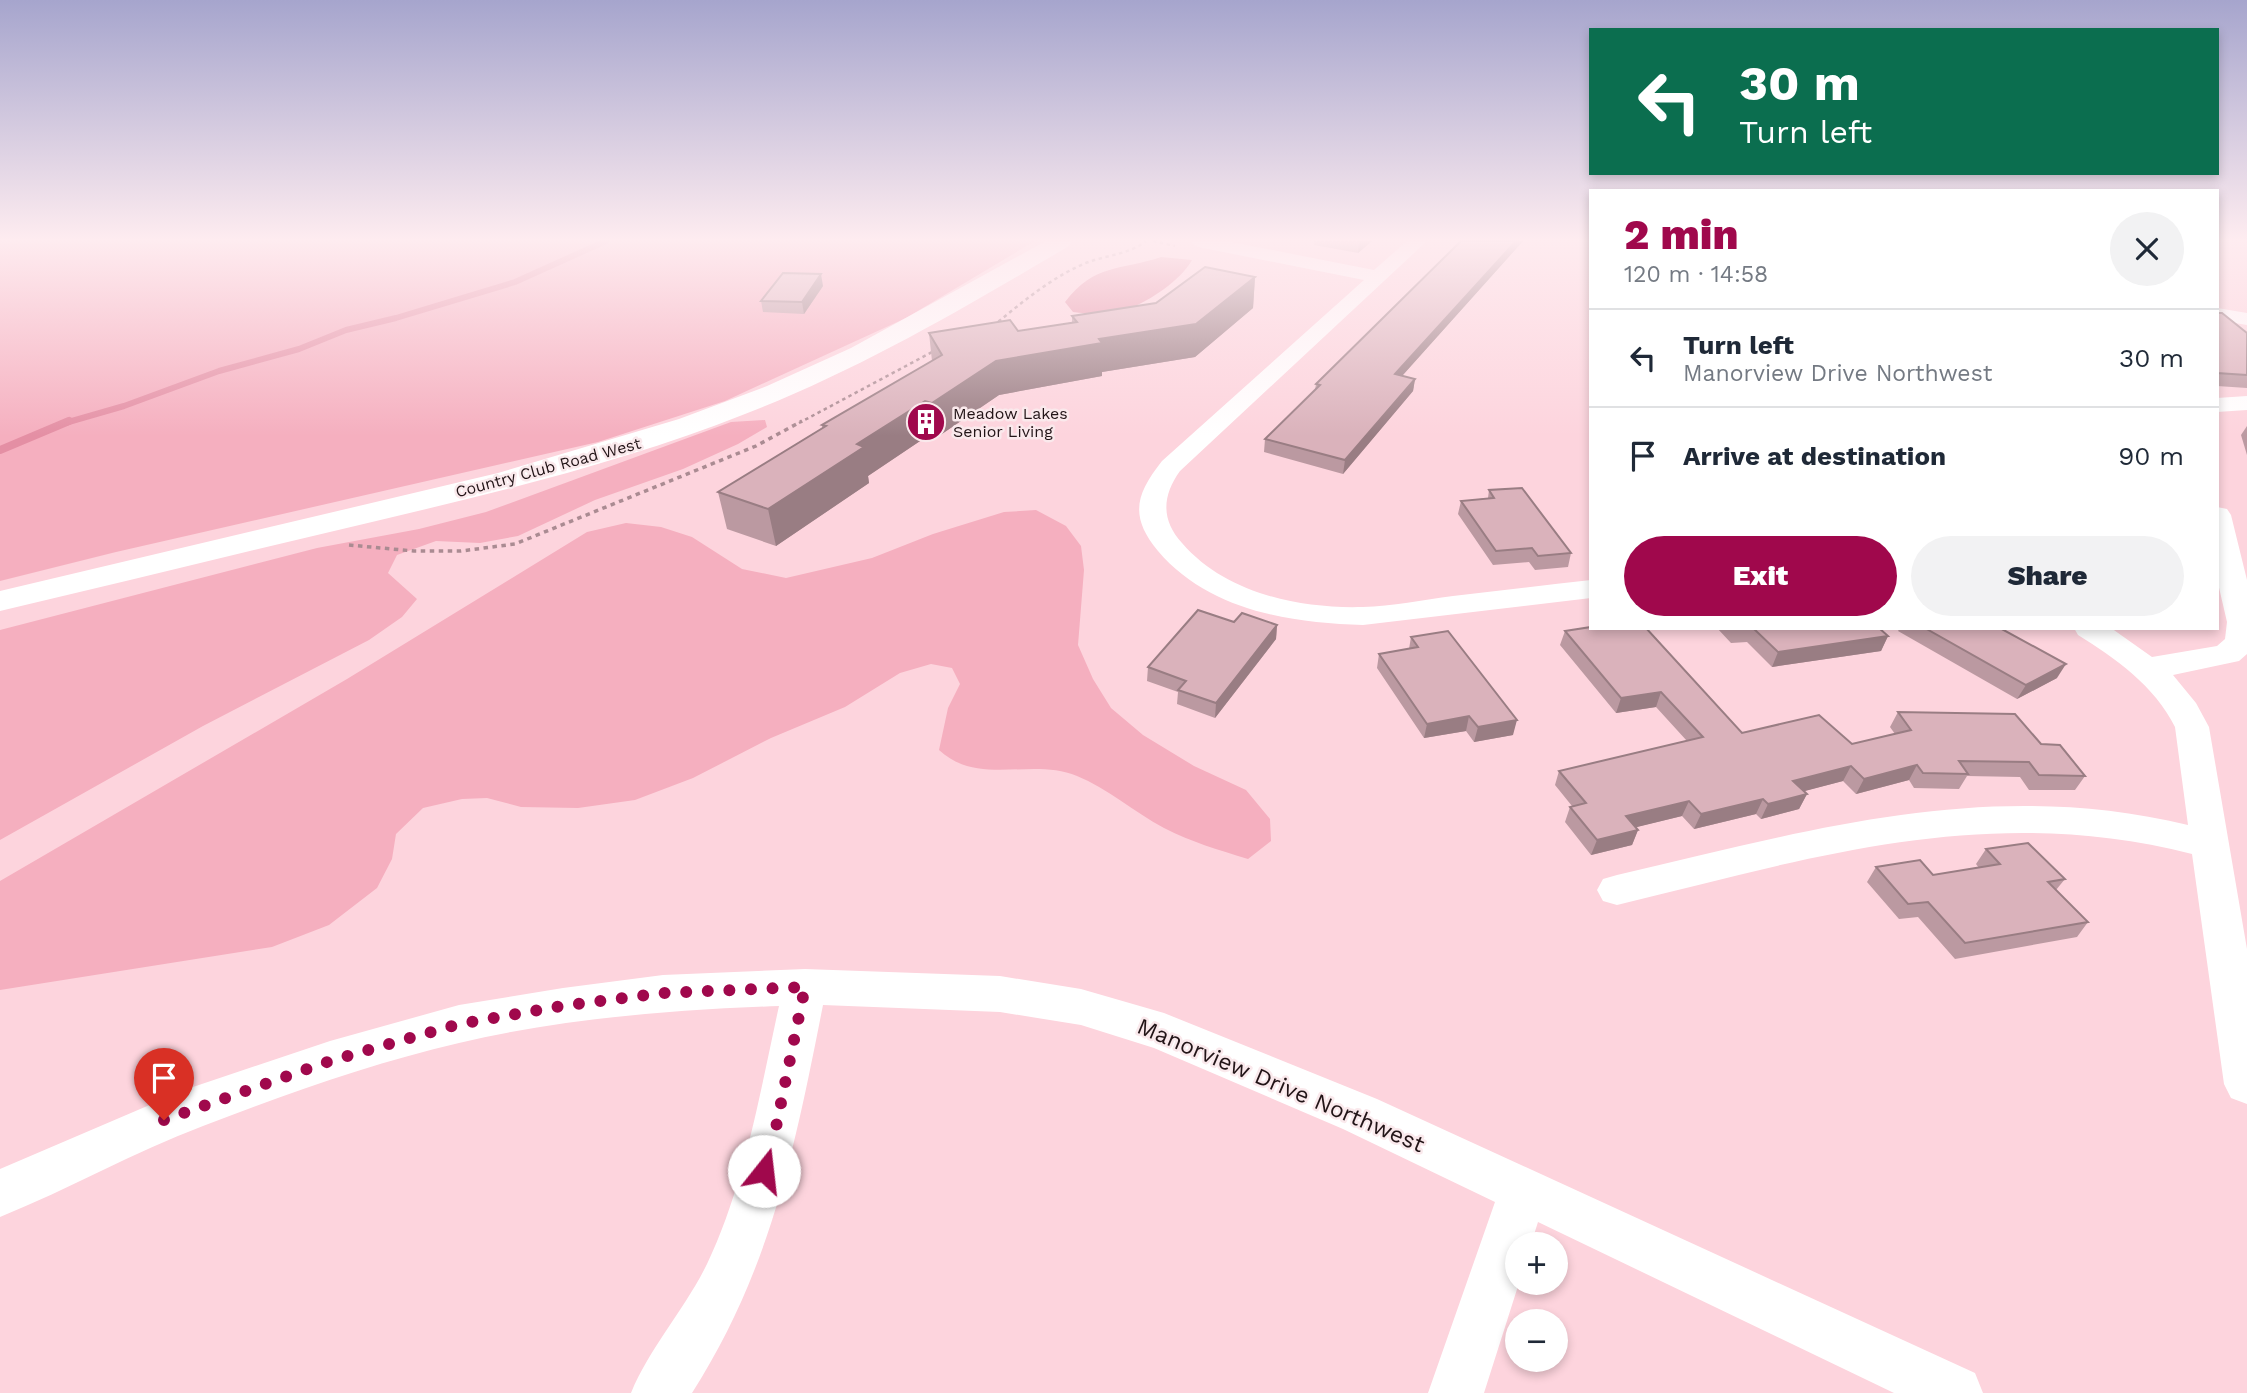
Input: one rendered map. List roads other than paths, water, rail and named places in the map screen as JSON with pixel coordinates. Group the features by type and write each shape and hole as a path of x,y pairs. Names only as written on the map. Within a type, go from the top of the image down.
{"main road":[{"name":"Country Club Road West","path":"0,601 485,486 668,434 805,380 867,352 947,306"}],"street":[{"path":"1347,306 1171,466 1157,483 1152,495 1151,511 1156,527 1166,542 1199,575 1226,589 1260,602 1327,616 1363,615 1589,589"},
{"path":"2219,314 2247,319"},
{"path":"2219,405 2247,403"},
{"path":"2144,668 2177,665 2228,654 2241,642 2242,622 2219,524"},
{"path":"2091,630 2144,668 2183,707 2192,727 2247,1084"},
{"path":"1617,890 1891,829 1961,820 2062,819 2110,823 2155,830 2209,844"},
{"path":"659,1393 690,1347 733,1266 775,1132 805,987"},
{"name":"Manorview Drive Northwest","path":"0,1193 187,1110 330,1061 459,1024 562,1006 663,993 805,987 1000,994 1081,1007 1164,1032 1360,1114 1955,1393"},
{"path":"1456,1393 1524,1190"}],"waterway":[{"path":"65,423 124,406 219,371 299,349 346,330 436,306"},
{"path":"0,450 69,421"}],"place":[{"name":"Meadow Lakes Senior Living","path":"926,422"}]}
